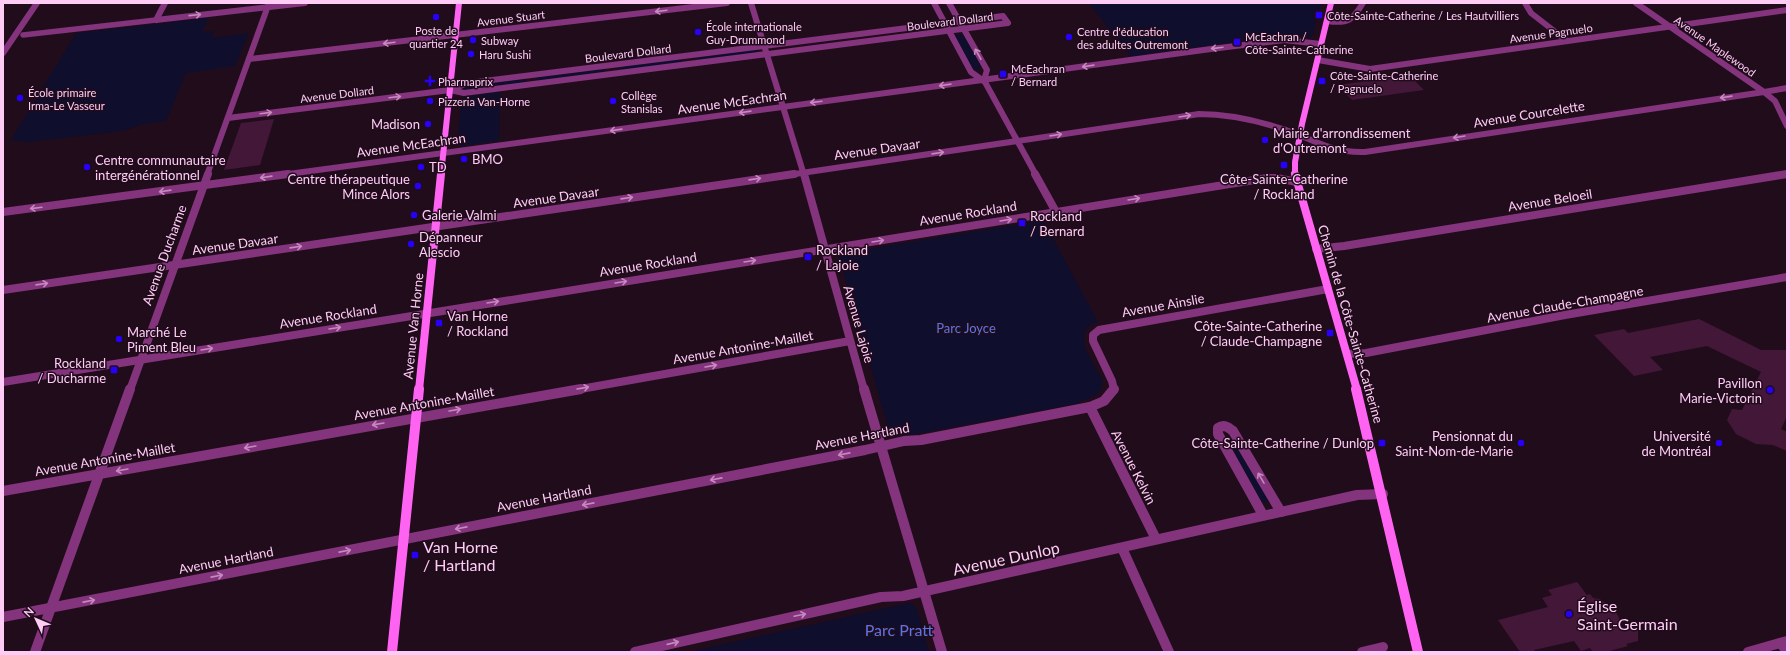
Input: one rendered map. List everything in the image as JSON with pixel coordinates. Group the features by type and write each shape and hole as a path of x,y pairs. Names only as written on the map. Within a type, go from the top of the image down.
{"main road":[{"name":"Avenue Van Horne","path":"392,652 459,3"},
{"name":"Chemin de la Côte-Sainte-Catherine","path":"1331,3 1294,164 1297,182 1347,354 1383,494 1418,652"}],"street":[{"path":"3,53 37,3"},
{"path":"156,20 165,3"},
{"path":"22,35 156,20 268,5 306,3"},
{"name":"Avenue Stuart","path":"249,59 727,3"},
{"name":"Avenue Lajoie","path":"751,3 784,107 850,341 942,652"},
{"path":"934,3 971,72 984,80 1056,212"},
{"path":"949,3 987,70 984,80"},
{"path":"1327,21 1346,23 1355,15 1363,3"},
{"path":"1525,3 1531,13 1567,41"},
{"name":"Avenue Maplewood","path":"1636,3 1764,92 1775,101 1787,126"},
{"name":"Avenue Ducharme","path":"35,652 268,5"},
{"name":"Avenue Pagnuelo","path":"1318,60 1357,68 1370,69 1787,10"},
{"name":"Boulevard Dollard","path":"1003,16 1008,23 464,93 450,90 468,83 959,21 1003,16"},
{"name":"Avenue McEachran","path":"3,212 1278,40 1296,40 1321,44"},
{"name":"Avenue Courcelette","path":"1300,135 1339,151 1365,152 1787,88"},
{"name":"Avenue Dollard","path":"228,118 450,90"},
{"name":"Avenue Davaar","path":"3,290 1203,114 1237,119 1300,135"},
{"name":"Avenue Beloeil","path":"1316,249 1344,246 1787,174"},
{"name":"Avenue Rockland","path":"3,382 1270,178 1297,182"},
{"name":"Avenue Claude-Champagne","path":"1347,354 1366,353 1560,316 1787,277"},
{"name":"Avenue Ainslie","path":"1090,407 1109,398 1114,389 1112,381 1093,341 1093,335 1099,330 1328,289"},
{"name":"Avenue Antonine-Maillet","path":"3,491 86,475 98,475 416,417 850,341"},
{"name":"Avenue Hartland","path":"3,617 1090,407"},
{"name":"Avenue Kelvin","path":"1090,407 1156,539"},
{"path":"1263,515 1218,434 1218,428 1221,426 1226,426 1233,431 1281,512"},
{"name":"Avenue Dunlop","path":"635,652 881,597 903,596 924,590 1122,548 1156,539 1357,495 1383,494"},
{"path":"1122,548 1169,652"},
{"path":"1748,652 1785,645"},
{"path":"1362,652 1383,647"}],"green space":[{"path":"1089,3 1321,3 1319,13 1315,14 1318,15 1313,35 1311,37 1280,36 1240,41 1235,40 1236,42 1130,56"},
{"path":"209,18 202,32 214,31 212,38 249,33 235,66 186,73 166,121 143,124 127,130 107,133 29,142 11,140 76,33"},
{"path":"958,34 964,35 981,66 979,71 971,66 965,57 955,37"},
{"path":"756,50 756,54 698,59 699,57"},
{"path":"682,59 683,63 623,70 621,68 623,66"},
{"path":"605,69 605,72 538,81 536,79 537,77"},
{"path":"526,79 526,82 465,90 463,89 467,85"},
{"path":"500,92 499,141 461,146 458,145 461,99 464,97"},
{"name":"Parc Joyce","path":"1043,220 1098,322 1089,326 1085,332 1084,339 1085,347 1089,356 1102,379 1099,392 1093,397 1080,401 1080,403 911,435 890,434 838,254"},
{"path":"1232,438 1270,500 1267,503 1260,501 1226,441"},
{"name":"Parc Pratt","path":"909,603 917,609 929,652 688,652"}],"building":[{"path":"1409,75 1424,90 1352,100 1338,85"},
{"path":"274,119 260,165 224,170 241,123"},
{"name":"Pavillon Marie-Victorin","path":"1699,319 1761,350 1787,350 1787,416 1781,429 1787,432 1787,451 1773,445 1756,444 1736,434 1727,420 1732,409 1742,410 1761,372 1707,346 1650,357 1663,370 1634,376 1594,335 1624,329 1628,333"},
{"name":"Église Saint-Germain","path":"1577,582 1587,595 1590,594 1593,598 1600,599 1615,610 1619,618 1620,631 1635,627 1638,630 1638,641 1626,644 1628,646 1606,652 1593,652 1590,648 1581,651 1574,641 1534,650 1535,652 1520,652 1498,620 1548,607 1542,598 1552,595 1548,590"}],"place":[{"name":"Côte-Sainte-Catherine / Les Hautvilliers","path":"1319,15"},
{"name":"Poste de quartier 24","path":"436,17"},
{"name":"École internationale Guy-Drummond","path":"698,32"},
{"name":"Centre d'éducation des adultes Outremont","path":"1069,37"},
{"name":"Subway","path":"473,40"},
{"name":"McEachran / Côte-Sainte-Catherine","path":"1237,42"},
{"name":"Haru Sushi","path":"471,54"},
{"name":"McEachran / Bernard","path":"1003,74"},
{"name":"Pharmaprix","path":"430,81"},
{"name":"Côte-Sainte-Catherine / Pagnuelo","path":"1322,81"},
{"name":"École primaire Irma-Le Vasseur","path":"20,98"},
{"name":"Pizzeria Van-Horne","path":"430,101"},
{"name":"Collège Stanislas","path":"613,101"},
{"name":"Madison","path":"428,124"},
{"name":"Mairie d'arrondissement d'Outremont","path":"1265,140"},
{"name":"BMO","path":"464,159"},
{"name":"Côte-Sainte-Catherine / Rockland","path":"1284,165"},
{"name":"Centre communautaire intergénérationnel","path":"87,167"},
{"name":"TD","path":"421,167"},
{"name":"Centre thérapeutique Mince Alors","path":"418,186"},
{"name":"Galerie Valmi","path":"414,215"},
{"name":"Rockland / Bernard","path":"1022,223"},
{"name":"Dépanneur Alescio","path":"411,244"},
{"name":"Rockland / Lajoie","path":"808,257"},
{"name":"Van Horne / Rockland","path":"439,323"},
{"name":"Côte-Sainte-Catherine / Claude-Champagne","path":"1330,333"},
{"name":"Marché Le Piment Bleu","path":"119,339"},
{"name":"Rockland / Ducharme","path":"114,370"},
{"name":"Pavillon Marie-Victorin","path":"1770,390"},
{"name":"Côte-Sainte-Catherine / Dunlop","path":"1382,443"},
{"name":"Pensionnat du Saint-Nom-de-Marie","path":"1521,443"},
{"name":"Université de Montréal","path":"1719,443"},
{"name":"Van Horne / Hartland","path":"415,555"},
{"name":"Église Saint-Germain","path":"1569,614"}]}
